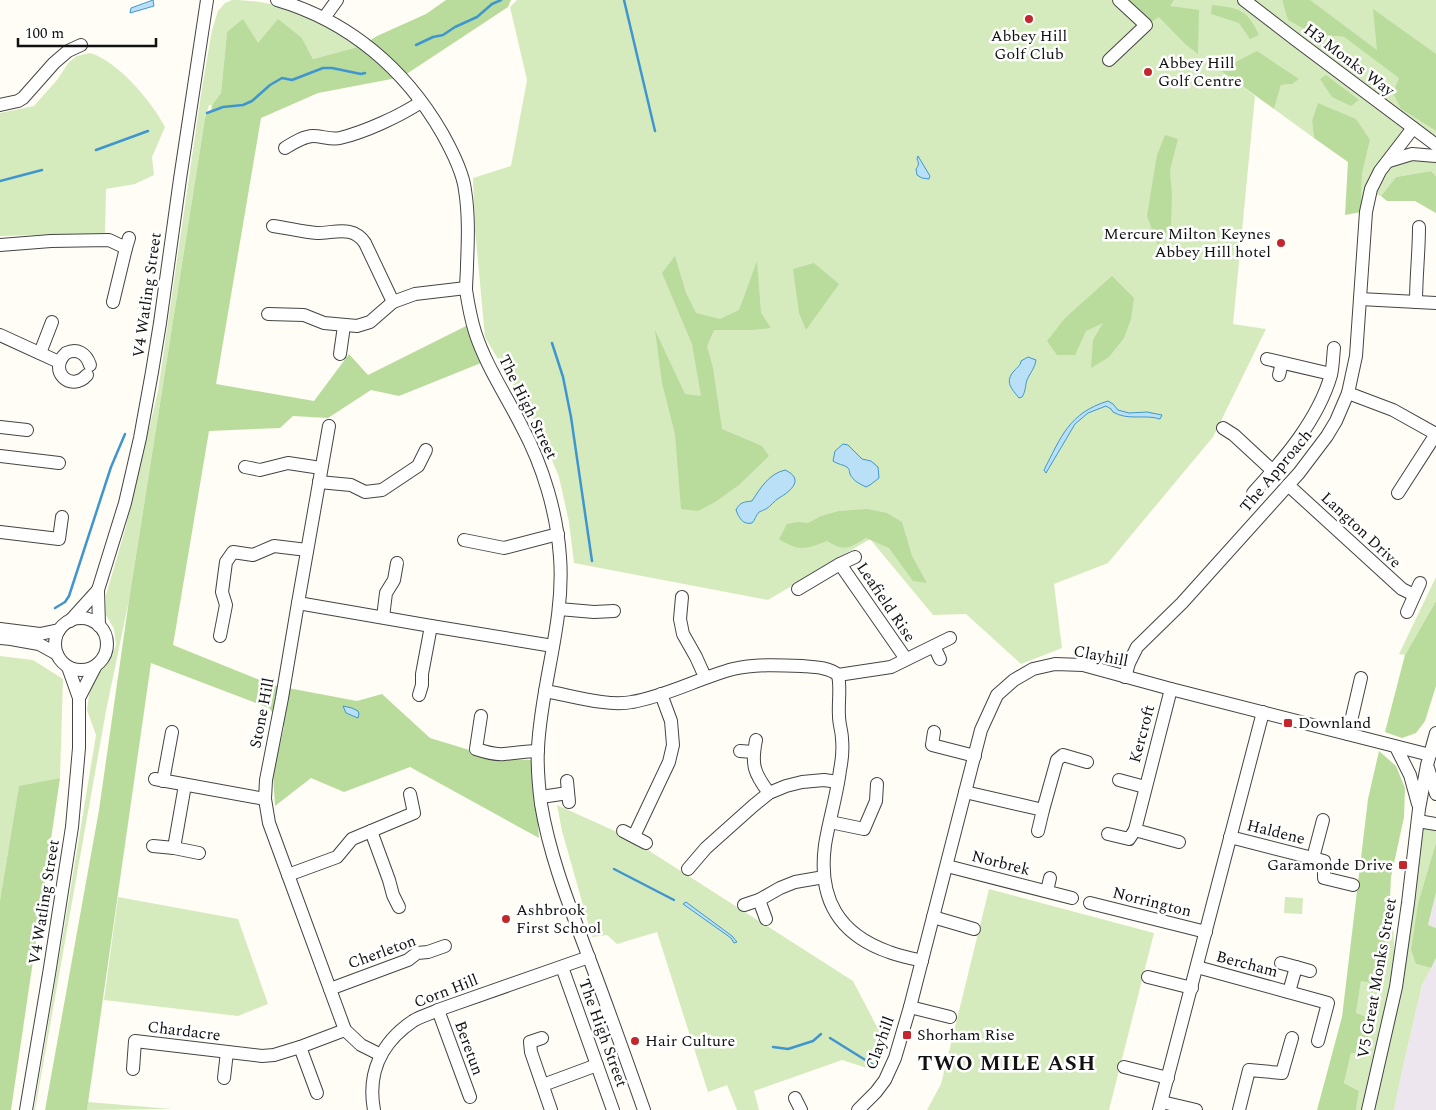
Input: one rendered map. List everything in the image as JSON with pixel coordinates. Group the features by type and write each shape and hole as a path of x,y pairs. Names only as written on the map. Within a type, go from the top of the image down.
{"street":[{"name":"V4 Watling Street","path":"99,626 98,590 125,503 140,438 160,323 207,0"},
{"name":"The High Street","path":"277,0 300,7 324,18 364,43 402,77 437,125 452,150 465,187 468,226 466,288 475,332 491,371 524,429 540,469 551,503 558,534 560,560 559,609 545,691 538,751 541,797 549,843 561,884 644,1110"},
{"path":"324,18 337,0"},
{"path":"1109,60 1146,25 1119,0"},
{"name":"H3 Monks Way","path":"1244,0 1436,145"},
{"path":"0,105 23,98 54,63 68,51 81,45"},
{"path":"285,148 312,136 334,138 360,131 404,113 421,102"},
{"name":"The Approach","path":"1126,677 1129,663 1137,647 1182,603 1300,473 1327,436 1348,393 1356,356 1366,212 1372,190 1380,171 1413,128"},
{"path":"1389,161 1412,154 1436,156"},
{"path":"273,226 318,233 347,231 361,237 366,243 393,302"},
{"path":"1416,302 1419,250 1418,227"},
{"path":"0,246 51,241 109,240 127,243 113,302"},
{"path":"268,314 304,315 324,323 357,326 370,322 393,302 415,294 466,288"},
{"path":"1360,299 1436,303"},
{"path":"40,353 52,322"},
{"path":"340,354 344,326"},
{"path":"0,335 59,362"},
{"path":"1253,493 1273,471 1307,425 1321,400 1331,374 1334,348"},
{"path":"76,351 85,355 89,370 80,381 70,381 65,379 59,372 59,362 66,353 76,351"},
{"path":"1267,359 1280,369 1331,374"},
{"path":"1348,393 1393,410 1436,434 1402,476 1398,493"},
{"path":"1307,425 1327,436"},
{"name":"Stone Hill","path":"330,426 266,780 265,799 269,822 346,1030 361,1045 381,1055"},
{"path":"0,427 27,430"},
{"path":"1223,428 1238,431 1273,471"},
{"path":"319,482 352,486 365,492 382,490 418,466 426,450"},
{"path":"0,456 59,463"},
{"path":"245,467 260,470 288,463 321,468"},
{"name":"Langton Drive","path":"1288,485 1402,590 1414,596"},
{"path":"0,532 58,545 62,517"},
{"path":"472,538 504,548 558,534"},
{"path":"220,636 226,605 222,592 226,562 233,552 254,555 274,546 307,550"},
{"name":"Leafield Rise","path":"798,589 855,557"},
{"path":"383,618 386,592 394,580 398,563"},
{"name":"Leafield Rise","path":"840,564 906,659"},
{"path":"1407,612 1420,583"},
{"name":"V4 Watling Street","path":"70,621 98,590"},
{"path":"682,597 680,619 684,634 705,678"},
{"path":"298,603 553,646"},
{"path":"559,609 594,612 614,611"},
{"path":"0,629 40,634 59,630 70,621 82,618 89,620 99,626 106,637 106,651 100,662 84,670 68,667 57,654 55,642 59,630"},
{"path":"419,695 431,626"},
{"path":"0,638 39,644 57,654"},
{"name":"Leafield Rise","path":"545,691 606,702 630,702 661,694 735,668 773,665 814,667 838,674 891,668 950,638"},
{"name":"Leafield Rise","path":"934,646 940,660"},
{"name":"Clayhill","path":"858,1110 876,1092 895,1058 934,917 981,730 997,695 1014,680 1033,669 1055,664 1083,665 1396,747 1429,760"},
{"name":"V4 Watling Street","path":"79,698 95,666"},
{"name":"V4 Watling Street","path":"26,1110 50,974 72,827 79,748 79,698 68,667"},
{"path":"838,674 840,682 839,717 842,740 841,768 825,846 824,877 827,896 835,913 848,929 865,942 889,953 922,961"},
{"path":"1348,734 1361,678"},
{"name":"Kercroft","path":"1135,830 1171,689"},
{"path":"646,843 628,834 669,762 673,745 671,721 661,694"},
{"path":"1196,1110 1161,1106 1263,712"},
{"path":"481,716 476,749 494,754 538,751"},
{"path":"172,732 159,780 265,799"},
{"path":"934,732 927,745 975,756"},
{"name":"V5 Great Monks Street","path":"1368,1110 1396,987 1418,815 1436,733"},
{"path":"740,751 755,746 754,769 769,793"},
{"path":"1396,747 1410,775 1418,815 1436,824"},
{"path":"1038,831 1057,760 1064,755 1087,762"},
{"path":"1429,760 1436,794"},
{"path":"688,869 702,844 769,793 802,782 824,780 838,782"},
{"name":"Kercroft","path":"1119,780 1145,787"},
{"path":"830,822 864,829 876,801 877,784"},
{"path":"174,848 185,785"},
{"path":"541,797 568,792"},
{"path":"965,792 1044,810"},
{"path":"288,874 337,857 352,839 419,816 410,794"},
{"name":"Haldene","path":"1313,858 1323,820"},
{"path":"1108,834 1129,839 1135,830 1178,842"},
{"path":"371,831 399,908"},
{"name":"Haldene","path":"1230,837 1324,861 1324,878 1353,885"},
{"path":"153,846 200,853"},
{"name":"Norbrek","path":"946,866 1072,898"},
{"path":"744,905 759,900 795,882 824,877"},
{"name":"Norbrek","path":"1046,891 1050,878"},
{"path":"759,900 766,919"},
{"name":"Norrington","path":"1090,903 1206,932"},
{"path":"934,917 974,928"},
{"name":"Cherleton","path":"330,989 408,960 417,953 428,952 445,946"},
{"name":"Corn Hill","path":"374,1110 372,1096 374,1074 381,1055 394,1036 415,1020 438,1010 589,957"},
{"name":"Bercham","path":"1281,963 1310,971"},
{"name":"Bercham","path":"1197,967 1328,1003 1318,1041"},
{"name":"Bercham","path":"1289,992 1296,967"},
{"name":"The High Street","path":"562,968 613,1110"},
{"path":"1148,977 1192,988"},
{"name":"Clayhill","path":"910,1007 950,1018"},
{"name":"Beretun","path":"438,1010 470,1097"},
{"name":"Chardacre","path":"133,1069 131,1041 262,1056 300,1048 346,1030"},
{"path":"542,1038 530,1042 531,1052 551,1110"},
{"path":"1239,1110 1249,1070 1282,1073 1292,1038"},
{"path":"300,1048 317,1093"},
{"name":"Chardacre","path":"224,1078 226,1052"},
{"path":"542,1085 597,1065"},
{"path":"1124,1067 1168,1078"}],"shaded area":[{"path":"1436,893 1436,928 1428,926"},
{"path":"1436,958 1436,1110 1394,1110 1422,985"}],"green space":[{"path":"232,0 266,3 300,13 331,27 361,46 313,59 302,38 258,43 227,33 221,93 212,105 209,105 205,118 129,600 106,711 34,1110 96,735 87,710 91,681 107,663 116,645 114,629 106,615 106,595 125,530 158,391 212,30 218,11 225,3"},
{"path":"446,0 511,0 508,7 402,77 318,93 261,118 216,384 314,401 349,354 368,375 468,325 481,363 399,396 371,390 328,418 293,416 280,428 209,431 173,645 272,685 357,701 382,694 430,738 499,759 533,760 539,838 410,767 344,792 311,778 275,806 273,774 284,727 269,708 151,663 87,1110 45,1110 99,810 129,600 205,118 221,93 227,32 243,19 258,43 278,19 302,38 313,59 361,46 377,36 426,14"},
{"name":"Abbey Hill Golf Centre","path":"517,0 1119,0 1159,16 1185,44 1169,5 1174,0 1282,0 1289,20 1313,34 1344,37 1400,78 1401,109 1436,131 1436,139 1413,128 1361,212 1362,174 1370,140 1312,121 1314,138 1274,109 1281,85 1292,84 1221,70 1255,96 1233,324 1266,329 1213,437 1108,563 1054,584 1062,648 1021,664 966,614 933,615 870,539 768,600 574,563 569,522 559,477 539,429 485,337 475,229 473,178 511,166 527,80 510,7"},
{"path":"1119,0 1174,0 1170,6 1199,10 1198,54 1185,44 1159,17 1146,25"},
{"path":"1282,0 1310,0 1377,50 1373,9 1436,54 1436,131 1401,109 1393,93 1399,78 1344,37 1313,34 1288,20"},
{"path":"1309,0 1436,0 1436,94"},
{"path":"1212,5 1241,11 1255,26 1259,35 1250,39 1239,23 1211,14"},
{"path":"1257,51 1299,79 1292,84 1281,85 1274,109 1220,70"},
{"path":"90,53 101,57 123,73 152,106 165,127 152,157 154,175 135,184 106,189 105,233 0,236 0,113 34,106 57,80 69,62 77,56"},
{"path":"1326,75 1359,100 1351,106 1332,97 1320,79"},
{"path":"1318,103 1356,119 1370,140 1362,174 1361,212 1345,215 1348,162 1314,138 1312,121"},
{"path":"1165,135 1178,139 1170,170 1172,195 1171,225 1158,245 1147,216 1157,155"},
{"path":"1412,158 1436,160 1436,176 1431,171 1396,177 1381,196 1375,194 1388,171 1396,163"},
{"path":"1431,171 1436,176 1436,213 1415,201 1387,201 1381,196 1396,177"},
{"path":"675,256 686,293 696,313 720,319 739,310 757,261 761,313 771,328 714,330 707,346 713,368 722,429 762,446 769,456 739,485 715,502 698,511 681,509 675,434 662,383 655,330 685,394 701,396 692,344 662,273"},
{"path":"814,263 839,284 806,330 799,313 793,269"},
{"path":"1112,276 1134,298 1131,319 1124,338 1109,357 1091,368 1093,340 1103,323 1086,331 1075,355 1057,355 1047,341 1065,318"},
{"path":"867,509 887,513 902,522 912,556 927,583 913,581 889,548 866,538 843,548 827,541 803,548 792,546 779,539 787,524 808,523 821,516 839,511"},
{"path":"1436,577 1436,601 1405,655 1399,654"},
{"path":"1436,601 1436,686 1425,721 1416,733 1402,738 1385,732 1405,655"},
{"path":"0,656 33,660 63,679 60,778 19,787 0,900"},
{"path":"1379,751 1396,766 1405,788 1404,817 1391,877 1389,920 1380,984 1361,981 1356,1013 1371,1019 1366,1056 1351,1053 1344,1083 1359,1091 1356,1110 1317,1110 1342,1017 1368,799"},
{"path":"60,778 11,1110 0,1110 0,900 19,786"},
{"path":"557,805 626,836 853,981 887,1046 873,1070 842,1060 754,1091 759,1110 737,1110 727,1085 708,1092 657,932 617,944 607,935 592,937 562,831"},
{"path":"1418,821 1436,824 1436,843 1416,964 1431,968 1422,985 1394,1110 1356,1110 1359,1091 1344,1083 1351,1053 1366,1056 1356,1013 1361,980 1380,983 1389,920 1393,923 1396,983"},
{"path":"1436,843 1436,893 1428,925 1436,928 1436,958 1431,968 1416,964 1411,950 1418,904"},
{"path":"989,889 1154,933 1109,1110 927,1110 941,1084"},
{"path":"118,897 238,919 268,1004 238,1016 104,1000"},
{"path":"1285,897 1303,898 1302,914 1284,913"},
{"path":"88,1102 172,1109 87,1110"}],"water":[{"path":"153,0 154,6 130,13 131,8"},
{"path":"918,156 930,176 929,179 917,175"},
{"path":"1028,357 1036,360 1027,380 1025,391 1022,397 1019,398 1009,382 1011,375 1021,361"},
{"path":"1108,401 1118,410 1129,413 1147,412 1162,415 1160,419 1131,417 1119,415 1106,406 1088,413 1075,424 1046,473 1044,470 1061,437 1075,419 1095,406"},
{"path":"843,444 848,445 862,459 871,461 878,467 879,478 866,487 853,479 847,467 833,461 835,451"},
{"path":"785,470 791,473 795,481 788,492 768,508 759,512 752,523 746,523 742,520 736,510 739,505 752,501 770,478"},
{"path":"343,706 358,711 358,718 346,713"},
{"path":"686,902 732,936 737,942 734,943 731,938 683,904"}],"waterway":[{"path":"416,45 433,37 443,35 477,17 492,4 501,0"},
{"path":"624,0 655,131"},
{"path":"207,113 223,107 243,105 252,101 270,85 282,78 292,80 323,68 365,73"},
{"path":"96,150 148,131"},
{"path":"0,181 42,170"},
{"path":"552,343 563,377 571,417 592,561"},
{"path":"55,608 65,602 69,596 111,467 125,434"},
{"path":"614,869 674,900"},
{"path":"773,1047 788,1049 813,1041 821,1034"},
{"path":"830,1038 875,1066"}],"place":[{"name":"Abbey Hill Golf Club","path":"1029,19"},
{"name":"Abbey Hill Golf Centre","path":"1148,72"},
{"name":"Mercure Milton Keynes Abbey Hill hotel","path":"1281,243"},
{"name":"Downland","path":"1288,723"},
{"name":"Garamonde Drive","path":"1403,865"},
{"name":"Ashbrook First School","path":"506,919"},
{"name":"Shorham Rise","path":"907,1035"},
{"name":"Hair Culture","path":"635,1041"}],"district":[{"name":"TWO MILE ASH","path":"1007,1064"}]}
